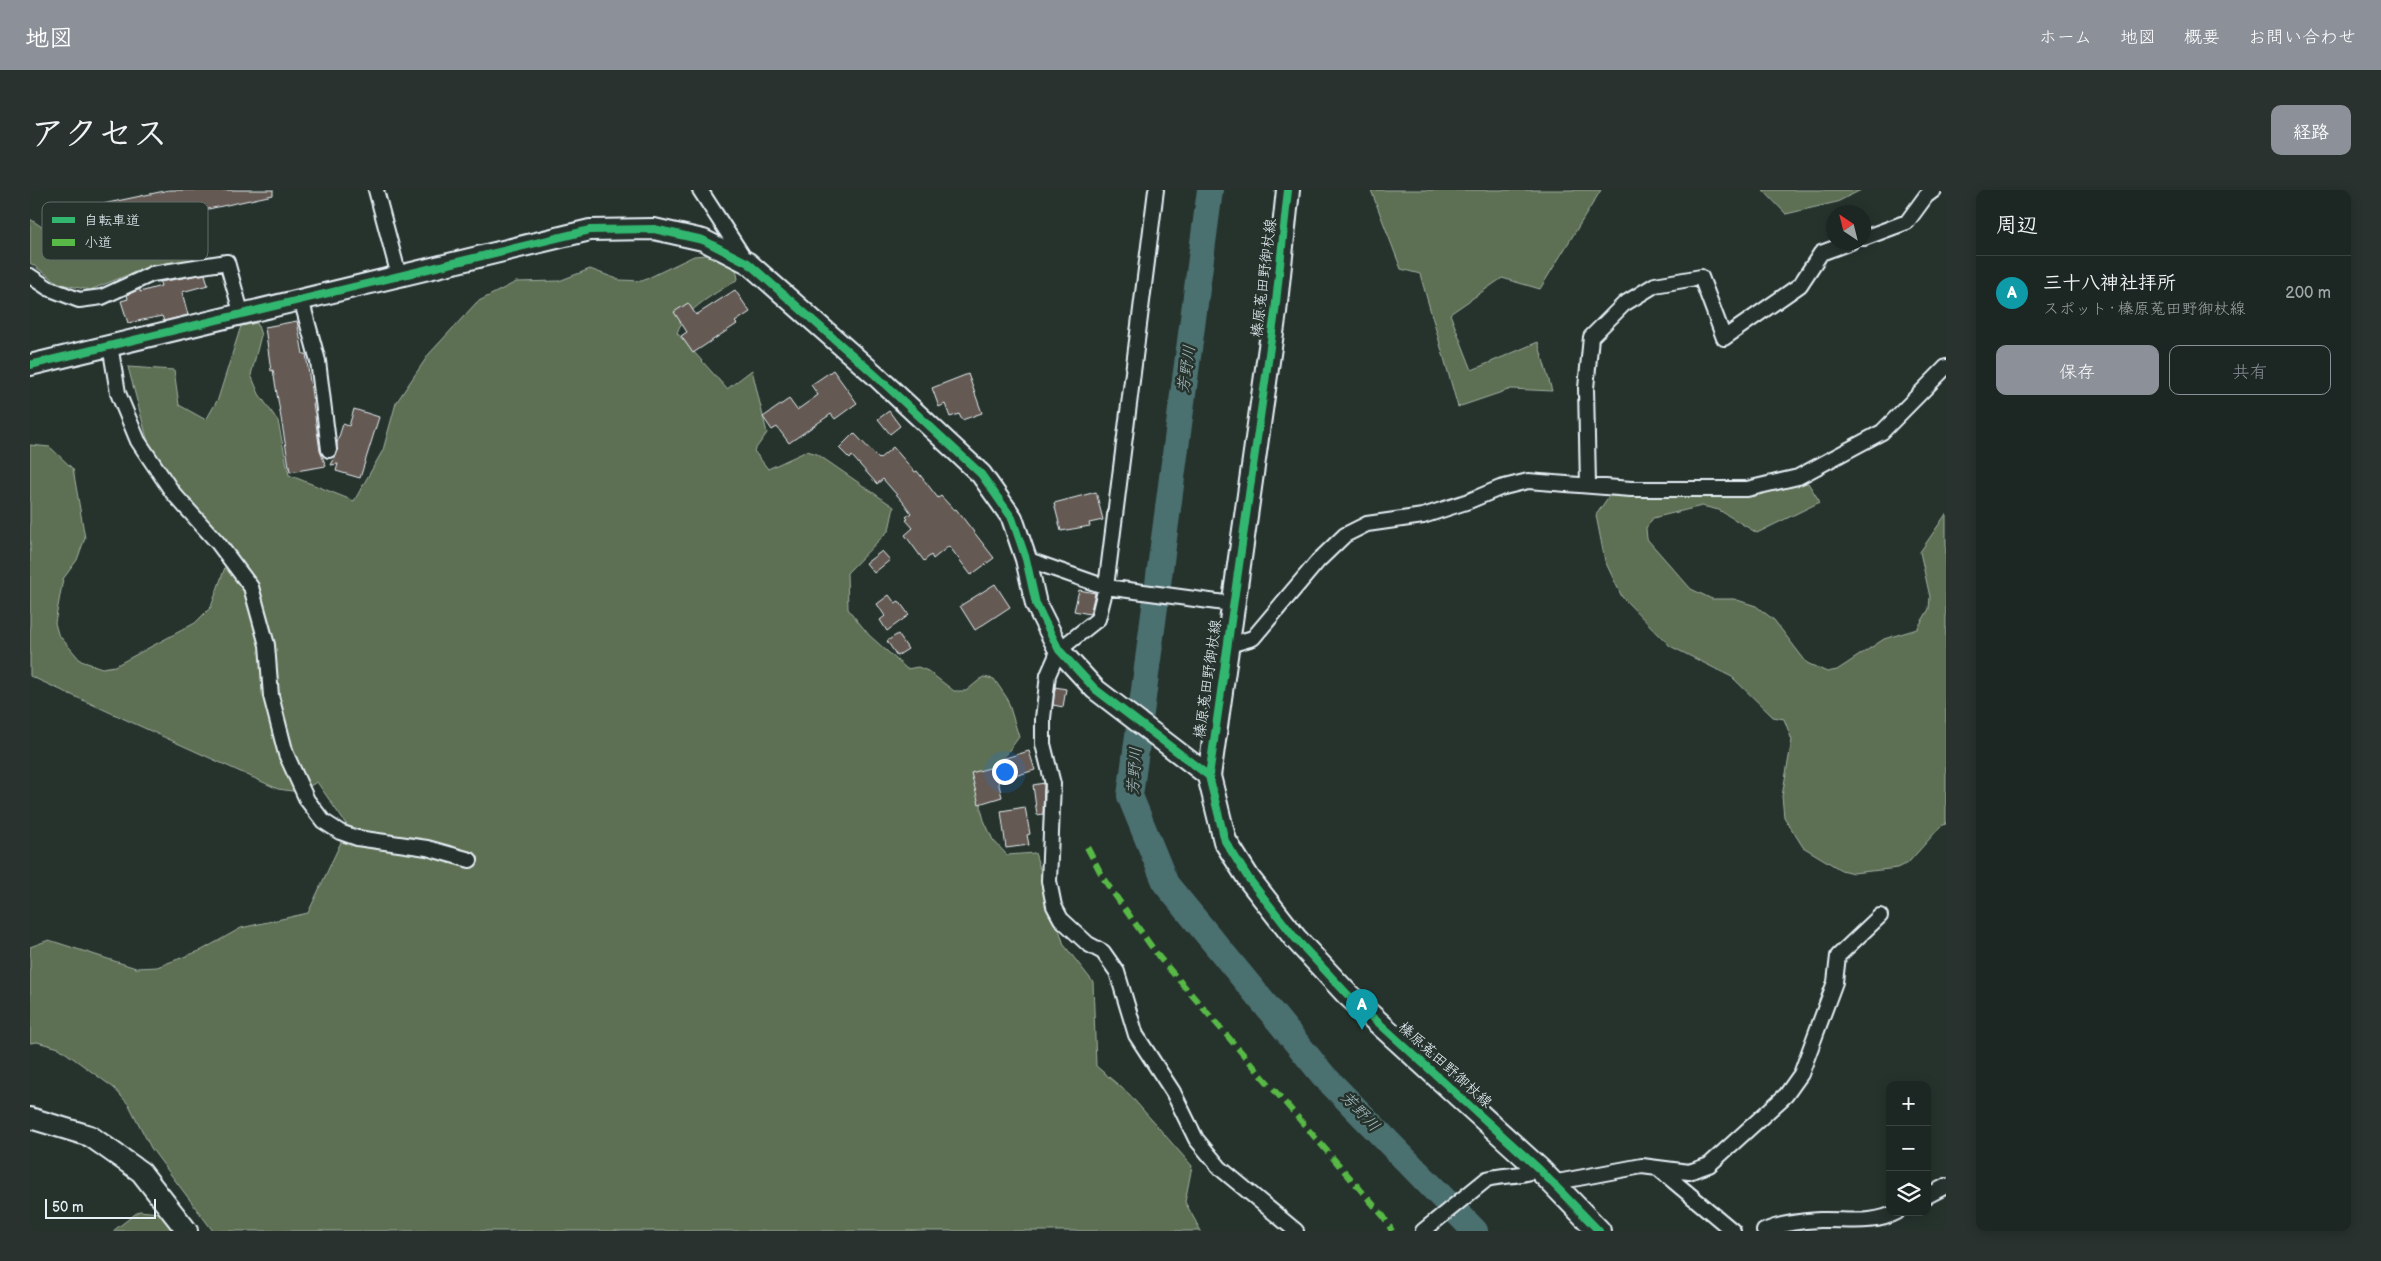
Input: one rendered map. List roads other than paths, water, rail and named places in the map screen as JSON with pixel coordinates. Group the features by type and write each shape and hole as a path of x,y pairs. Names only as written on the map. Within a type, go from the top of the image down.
{"main road":[{"name":"榛原菟田野御杖線","path":"1288,190 1275,312 1226,603 1226,646 1205,772 1225,841 1249,879 1295,938 1347,994 1546,1176 1599,1231"}],"street":[{"path":"376,190 399,276"},
{"path":"700,190 748,263"},
{"path":"1156,190 1106,587 1098,619 1060,650 1048,676 1043,718 1043,744 1053,784 1049,881 1054,906 1061,919 1088,944 1102,952 1116,972 1136,1034 1173,1092 1196,1139 1220,1168 1296,1231"},
{"path":"1871,235 1907,222 1926,196 1934,190"},
{"path":"30,364 590,230 654,230 703,240 748,263 874,374 981,474 1012,518 1026,559 1036,604 1060,650 1095,690 1205,772"},
{"path":"1588,485 1586,388 1591,337 1624,304 1655,285 1701,277 1724,338 1800,285 1821,253 1829,250"},
{"path":"30,276 48,288 79,300 102,297 152,274 227,262 241,312"},
{"path":"301,299 318,361 329,450"},
{"path":"110,345 118,393 138,441 173,493 218,543 251,587 267,645 271,696 286,754 307,800 323,821 340,832 357,838 427,848 470,860"},
{"path":"1226,646 1253,638 1318,561 1345,535 1367,524 1423,516 1469,501 1500,488 1528,481 1631,489 1747,489 1798,477 1882,432 1946,366"},
{"path":"1026,559 1106,587 1123,587 1226,603"},
{"path":"1424,1231 1487,1179 1527,1174 1546,1176 1642,1166 1689,1172 1708,1165 1786,1095 1801,1074 1827,1008 1835,982 1838,956 1880,916"},
{"path":"30,1118 90,1136 141,1172 187,1231"},
{"path":"1659,1168 1734,1231"},
{"path":"1931,1194 1946,1186"},
{"path":"1764,1231 1779,1224 1820,1220 1866,1221 1886,1215"}],"waterway":[{"name":"芳野川","path":"1210,190 1130,796 1166,884 1323,1075 1475,1231"}],"place":[{"name":"三十八神社拝所","path":"1362,1030"}]}
